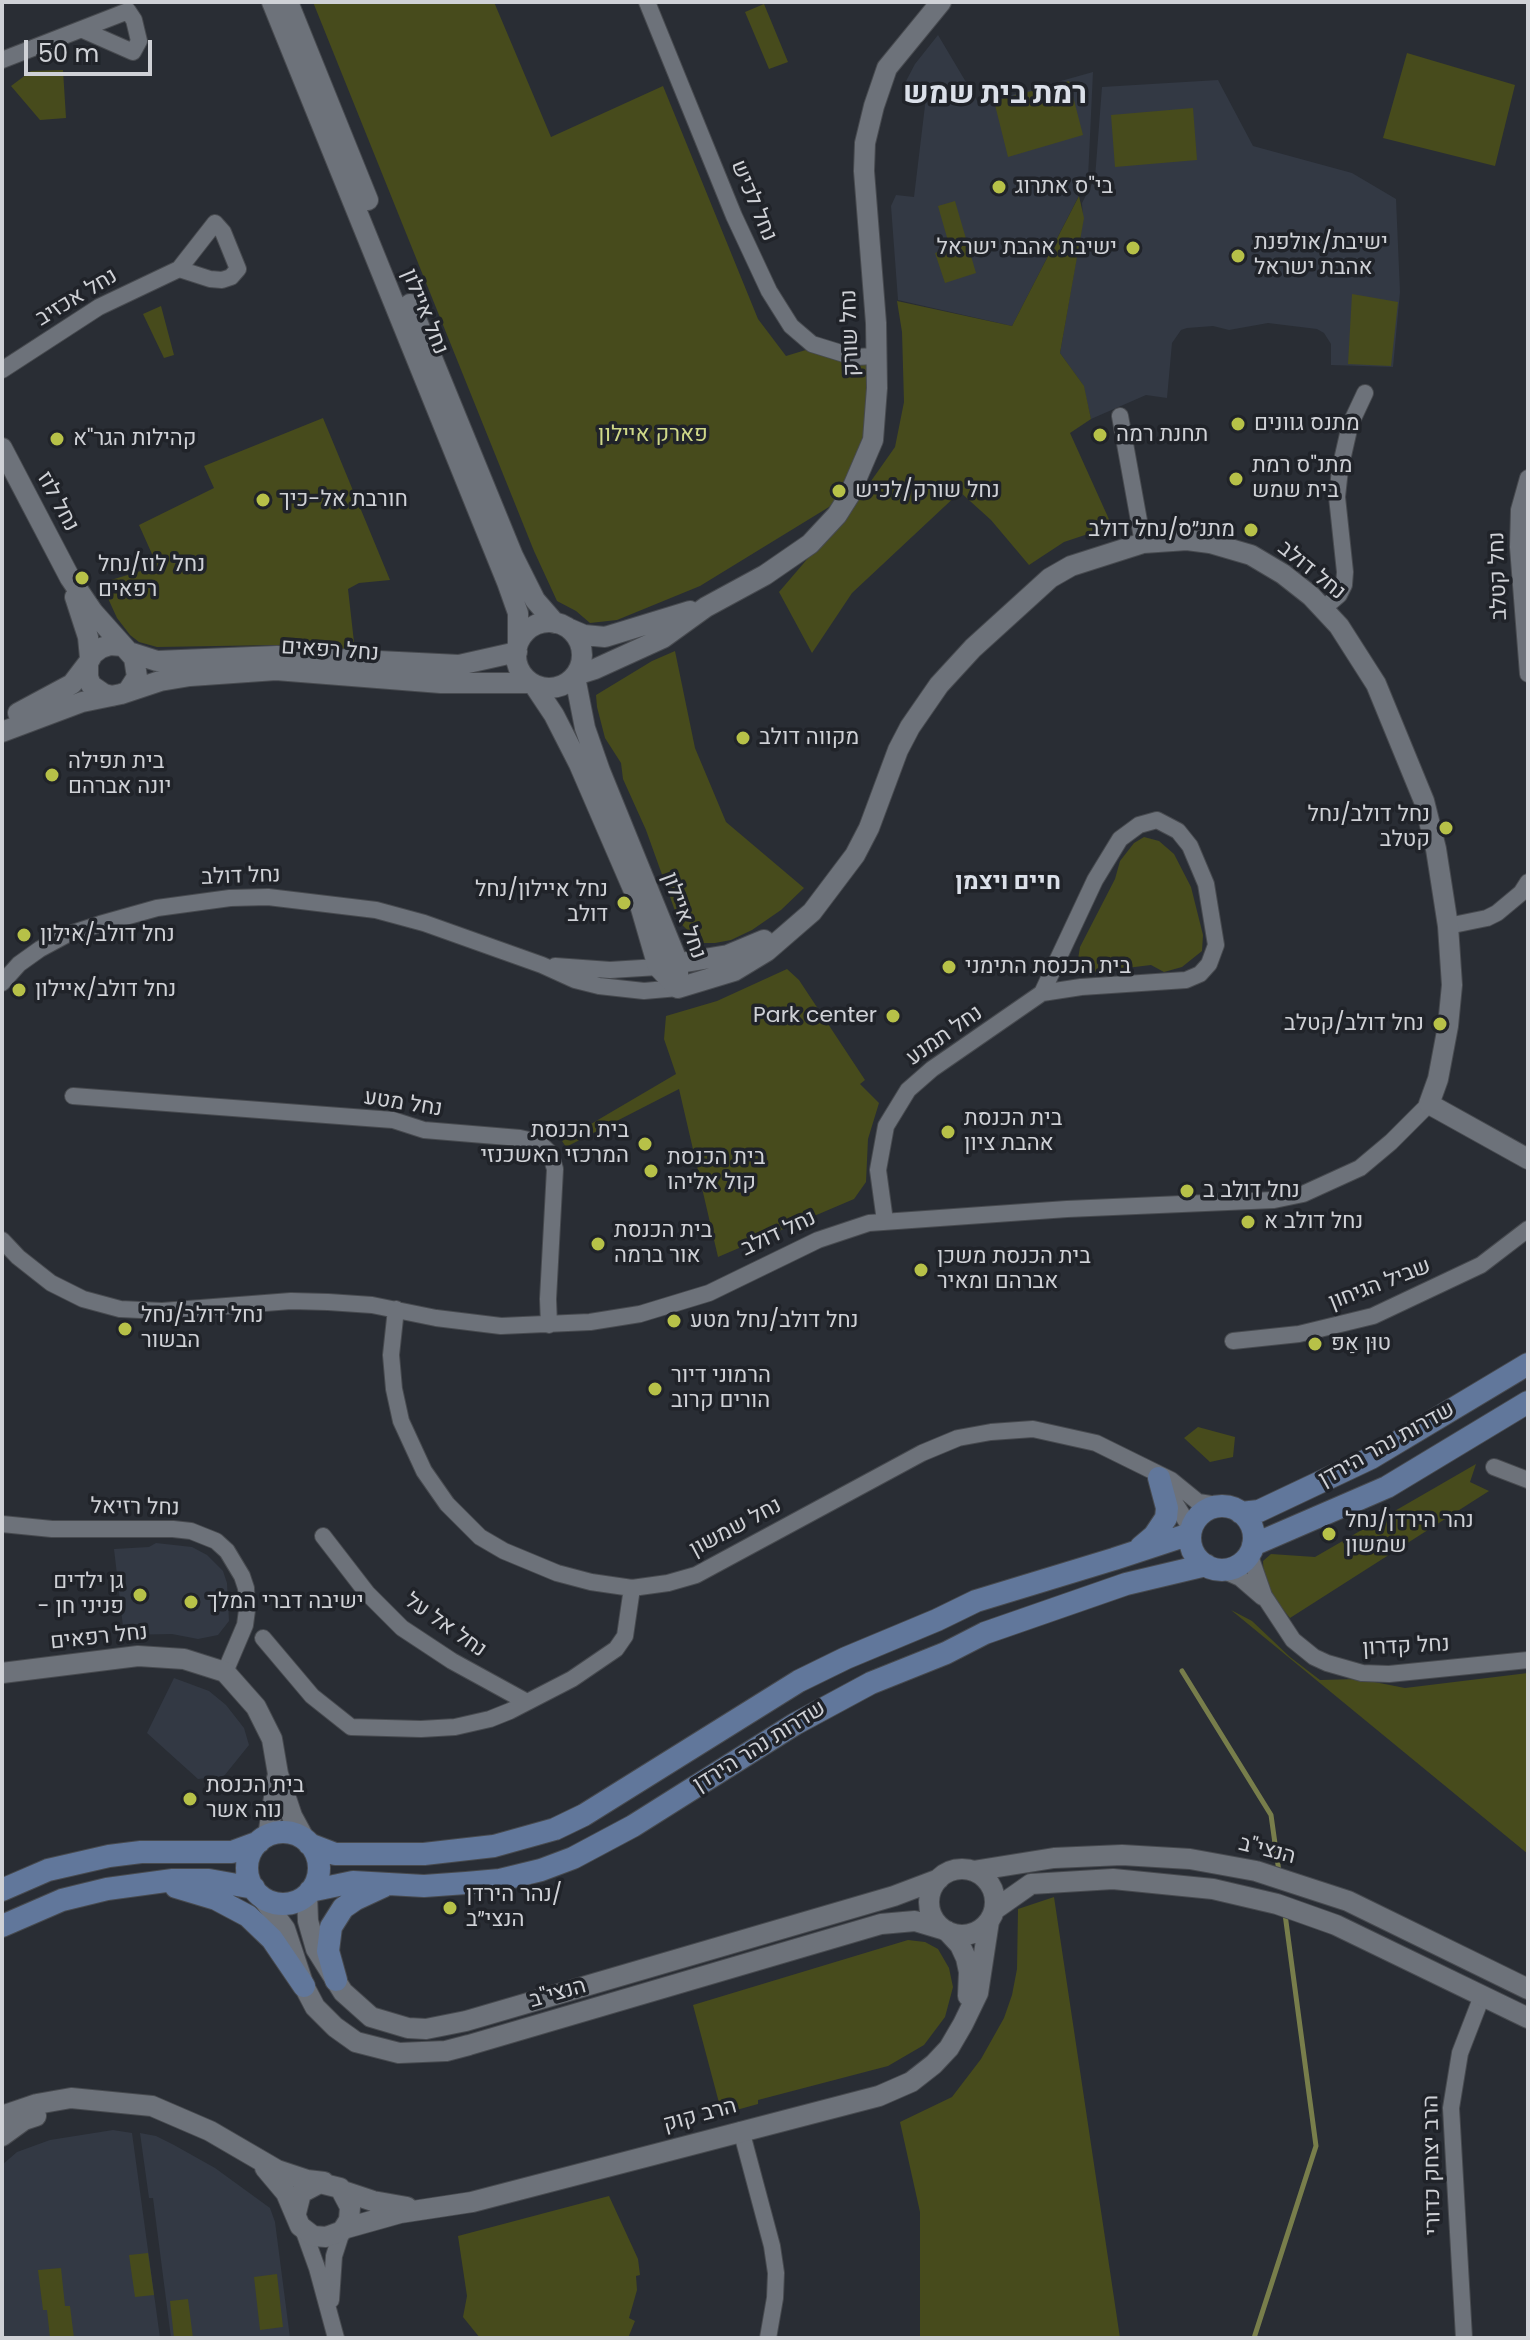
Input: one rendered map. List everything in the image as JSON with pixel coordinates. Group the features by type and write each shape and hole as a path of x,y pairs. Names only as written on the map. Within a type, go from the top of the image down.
{"main road":[{"name":"שדרות נהר הירדן","path":"1232,1509 1259,1511 1371,1458 1528,1364"},
{"name":"שדרות נהר הירדן","path":"1251,1549 1387,1487 1528,1402"},
{"path":"1129,1554 1154,1536 1166,1518 1167,1508 1156,1476"},
{"path":"1232,1509 1252,1529 1251,1549 1235,1566 1213,1567 1193,1551 1190,1531 1204,1511 1232,1509"},
{"name":"שדרות נהר הירדן","path":"307,1842 335,1854 438,1853 494,1846 555,1829 642,1780 799,1681 846,1658 976,1601 1129,1554 1190,1531"},
{"name":"שדרות נהר הירדן","path":"309,1892 353,1882 445,1885 500,1880 541,1870 573,1858 633,1826 795,1724 871,1683 1013,1623 1126,1584 1213,1567"},
{"path":"2,1890 48,1870 109,1856 141,1852 232,1852 284,1832 307,1842 317,1858 318,1869 309,1892 287,1903 271,1901 257,1892 209,1880 173,1880 107,1889 62,1900 2,1926"},
{"path":"257,1892 247,1866 252,1851 263,1839"},
{"path":"147,1885 199,1892 248,1916 272,1939 304,1986"},
{"path":"336,1980 328,1951 331,1927 338,1914 356,1899 389,1885"}],"street":[{"name":"נחל איילון","path":"272,2 507,582 518,613 518,648"},
{"name":"נחל איילון","path":"288,2 513,556 535,600 563,626"},
{"name":"נחל לכיש","path":"647,2 734,216 769,291 791,326 812,344 854,357 877,356"},
{"name":"נחל שורק","path":"575,676 663,638 706,607 760,579 810,544 843,506 873,440 877,356 864,171 865,143 887,68 941,2"},
{"path":"2,60 83,30"},
{"name":"נחל אכזיב","path":"2,370 99,307 179,269"},
{"path":"1324,608 1339,595 1344,585 1337,497 1340,469 1350,425 1365,393"},
{"path":"1120,416 1143,543"},
{"name":"נחל לוז","path":"2,448 70,578 93,612 127,650"},
{"name":"נחל קטלב","path":"1528,478 1519,510 1518,547 1528,674"},
{"name":"נחל דולב","path":"2,983 19,964 66,935 157,908 230,898 295,899 376,910 424,923 575,980 622,990 678,988 734,971 767,951 820,903 855,855 869,828 898,750 910,727 939,685 973,648 1050,578 1071,566 1143,543 1187,540 1251,555 1283,574 1324,608 1356,649 1376,684 1424,801 1436,849 1448,926 1452,985 1438,1079 1429,1104 1360,1168 1303,1194 1274,1200 869,1223 818,1240 714,1291 640,1314 549,1325 501,1326 436,1318 372,1305 291,1301 173,1311 120,1309 83,1299 51,1283 2,1240"},
{"name":"נחל לוז","path":"70,578 88,637 89,661"},
{"name":"נחל שורק","path":"563,626 584,635 605,637 706,607"},
{"path":"544,622 563,626 578,639 582,650 582,661 575,676 555,688 532,684 518,666 518,648 531,627 544,622"},
{"path":"2,720 72,684 89,661 101,648 110,645 127,650 138,669 133,685 120,693 97,691 88,677 89,661"},
{"name":"נחל רפאים","path":"127,650 157,661 277,656 459,665 495,659 518,648"},
{"name":"נחל רפאים","path":"2,732 82,702 190,676 276,670 441,683 532,684"},
{"name":"נחל איילון","path":"575,676 585,728 668,965"},
{"name":"נחל איילון","path":"532,684 554,715 579,764 678,988"},
{"name":"נחל תמנע","path":"885,1221 878,1170 886,1126 898,1102 932,1069 1042,993 1081,987 1186,980 1200,974 1209,964 1216,945 1206,884 1190,846 1178,831 1157,820 1139,825 1120,839 1095,880 1042,993"},
{"path":"1448,926 1487,918 1526,892"},
{"name":"נחל דולב","path":"542,965 610,970 668,965 728,955 796,924"},
{"path":"1058,956 1059,973 1081,987"},
{"name":"נחל מטע","path":"73,1096 393,1120 424,1130 538,1142 550,1153 555,1169 549,1325"},
{"path":"1429,1104 1528,1159"},
{"name":"שביל הגיחון","path":"1233,1341 1299,1334 1373,1316 1481,1265 1528,1229"},
{"name":"נחל שמשון","path":"396,1309 391,1355 394,1389 401,1421 424,1471 447,1504 480,1537 526,1563 580,1579 632,1588 668,1583 715,1567 851,1490 958,1438 991,1432 1033,1429 1096,1443 1156,1476 1171,1480 1198,1502 1232,1509"},
{"path":"1494,1467 1528,1480"},
{"path":"1156,1476 1190,1531"},
{"name":"נחל רזיאל","path":"2,1524 52,1529 173,1529 191,1531 216,1541 227,1551 242,1576 247,1610 245,1625 225,1672"},
{"name":"נחל אל על","path":"323,1536 367,1593 402,1628 452,1661 525,1701"},
{"name":"נחל קדרון","path":"1251,1549 1266,1601"},
{"name":"נחל קדרון","path":"1213,1567 1240,1578 1266,1601 1293,1640 1314,1657 1362,1673 1389,1674 1528,1660"},
{"path":"263,1638 312,1696 351,1727 455,1727 490,1719 572,1679 616,1649 625,1636 632,1588"},
{"name":"נחל רפאים","path":"2,1673 138,1656 184,1659 225,1672"},
{"path":"225,1672 256,1707 264,1722 272,1739 278,1774 292,1816 307,1842"},
{"path":"263,1839 278,1774"},
{"name":"הנצי\"ב","path":"973,1871 1054,1858 1122,1855 1190,1859 1256,1871 1348,1901 1528,1989"},
{"path":"992,1916 994,1893 989,1883 973,1871 953,1870 939,1879 931,1890 929,1905 934,1919 946,1930 961,1935 971,1933 992,1916 1031,1884 1113,1879 1213,1889 1277,1904 1322,1919 1528,2018"},
{"name":"הנצי\"ב","path":"309,1892 309,1927 316,1949 343,1992 371,2017 408,2028 447,2026 894,1896 939,1879"},
{"name":"הנצי\"ב","path":"257,1892 285,1929 304,1986 315,2007 356,2042 399,2053 422,2053 469,2045 881,1924 915,1921 946,1930"},
{"name":"הרב קוק","path":"343,2230 377,2218 472,2202 879,2096 911,2082 949,2048 963,2024 978,1993 992,1916"},
{"name":"הרב קוק","path":"946,1930 964,1951 968,1966 970,1985 963,2024"},
{"name":"הרב יצחק כדורי","path":"1464,2338 1451,2108 1460,2053 1482,1996"},
{"name":"הרב קוק","path":"2,2116 53,2099 133,2102 170,2112 210,2131 260,2162 295,2177 373,2201 423,2209"},
{"name":"הרב קוק","path":"2,2136 24,2120 89,2099"},
{"path":"741,2130 772,2246 776,2273 768,2338"},
{"name":"הרב קוק","path":"260,2162 284,2190 299,2221"},
{"path":"329,2314 334,2256 350,2211 333,2187 311,2185 301,2193 299,2221 317,2268 329,2314 336,2338"},
{"path":"299,2221 322,2238 343,2230"}],"shaded area":[{"name":"בי\"ס אתרוג","path":"938,35 979,104 1093,72 1088,178 1012,326 898,300 891,206 896,195 914,197 927,89 904,85 915,64"},
{"name":"ישיבת/אולפנת אהבת ישראל","path":"1218,80 1253,146 1352,173 1396,199 1400,292 1393,367 1331,365 1331,344 1317,329 1268,323 1229,330 1213,326 1187,328 1181,330 1172,343 1167,398 1146,395 1091,419 1083,385 1060,353 1083,220 1082,203 1095,178 1102,87"},
{"path":"156,1543 192,1547 207,1555 223,1571 227,1583 229,1621 218,1635 198,1639 172,1634 124,1635 114,1549 149,1547"},
{"path":"174,1678 209,1691 226,1705 244,1728 249,1745 224,1776 198,1779 147,1733"},
{"path":"113,2130 132,2133 160,2338 2,2338 2,2165 17,2152 50,2140"},
{"path":"140,2133 156,2136 215,2168 270,2208 275,2222 290,2338 171,2338 153,2198 149,2198"}],"green space":[{"name":"פארק איילון","path":"313,2 494,2 551,137 663,86 758,319 786,356 809,349 869,362 865,437 842,492 829,507 700,586 617,620 590,623 557,601 534,551"},
{"path":"764,4 788,62 769,69 745,12"},
{"path":"1407,53 1515,85 1495,166 1383,138"},
{"path":"63,70 66,118 40,120 11,86 31,71"},
{"path":"1069,81 1083,135 1008,157 994,101"},
{"path":"1193,108 1197,160 1115,167 1111,115"},
{"path":"1079,196 1084,218 1060,353 1084,386 1091,419 1070,433 1112,526 1064,542 1029,565 991,520 960,492 852,593 812,653 779,592 857,501 895,447 904,402 902,332 897,301 1012,326"},
{"path":"955,201 976,273 945,283 935,253 950,248 938,206"},
{"path":"1352,294 1398,302 1391,366 1348,364"},
{"path":"161,306 174,355 164,358 143,314"},
{"path":"323,418 390,580 359,583 348,589 355,651 276,645 157,647 139,642 130,635 117,618 101,583 154,567 156,563 139,525 214,488 204,466"},
{"path":"675,651 695,748 726,822 804,888 781,910 752,930 731,940 715,943 701,943 679,922 646,830 623,779 621,763 605,738 597,707 596,695 652,661"},
{"path":"1144,837 1159,841 1174,854 1191,887 1203,935 1202,951 1182,967 1164,972 1151,965 1094,972 1085,970 1078,959 1080,947 1115,879 1120,861 1134,843"},
{"path":"787,969 799,980 865,1080 860,1084 879,1103 868,1139 866,1182 854,1199 718,1257 679,1089 566,1147 562,1141 676,1074 664,1039 666,1016 717,1001"},
{"path":"1198,1427 1235,1437 1233,1457 1210,1462 1184,1438"},
{"path":"1476,1464 1470,1482 1489,1491 1290,1618 1273,1597 1264,1579 1263,1561 1271,1554 1315,1557"},
{"path":"1231,1610 1252,1621 1320,1680 1359,1679 1405,1688 1528,1673 1528,1854"},
{"path":"1054,1897 1120,2338 920,2338 920,2212 900,2122 952,2097 981,2059 1004,2018 1012,1995 1017,1969 1018,1909"},
{"path":"908,1940 925,1942 938,1949 949,1968 953,1987 945,2017 924,2045 888,2066 758,2100 758,2104 722,2114 693,2005"},
{"path":"609,2196 638,2259 640,2275 636,2276 637,2290 629,2318 635,2321 628,2338 480,2338 463,2317 467,2296 458,2236"},
{"path":"148,2253 154,2295 135,2297 129,2255"},
{"path":"61,2268 65,2306 70,2306 74,2338 50,2338 47,2310 43,2310 38,2270"},
{"path":"277,2274 283,2327 260,2330 254,2277"},
{"path":"188,2299 193,2338 174,2338 170,2301"}],"waterway":[{"path":"1182,1671 1271,1815 1279,1872"},
{"path":"1254,2338 1316,2146 1285,1914"}],"place":[{"name":"בי\"ס אתרוג","path":"999,187"},
{"name":"ישיבת אהבת ישראל","path":"1133,248"},
{"name":"ישיבת/אולפנת אהבת ישראל","path":"1238,256"},
{"name":"מתנס גוונים","path":"1238,424"},
{"name":"תחנת רמה","path":"1100,435"},
{"name":"קהילות הגר\"א","path":"57,439"},
{"name":"מתנ\"ס רמת בית שמש","path":"1236,479"},
{"name":"נחל שורק/לכיש","path":"839,491"},
{"name":"חורבת אל-כיך","path":"263,500"},
{"name":"מתנ״ס/נחל דולב","path":"1251,530"},
{"name":"נחל לוז/נחל רפאים","path":"82,578"},
{"name":"מקווה דולב","path":"743,738"},
{"name":"בית תפילה יונה אברהם","path":"52,775"},
{"name":"נחל דולב/נחל קטלב","path":"1446,828"},
{"name":"נחל איילון/נחל דולב","path":"624,903"},
{"name":"נחל דולב/אילון","path":"24,935"},
{"name":"בית הכנסת התימני","path":"949,967"},
{"name":"נחל דולב/איילון","path":"19,990"},
{"name":"Park center","path":"893,1016"},
{"name":"נחל דולב/קטלב","path":"1440,1024"},
{"name":"בית הכנסת אהבת ציון","path":"948,1132"},
{"name":"בית הכנסת המרכזי האשכנזי","path":"645,1144"},
{"name":"בית הכנסת קול אליהו","path":"651,1171"},
{"name":"נחל דולב ב","path":"1187,1191"},
{"name":"נחל דולב א","path":"1248,1222"},
{"name":"בית הכנסת אור ברמה","path":"598,1244"},
{"name":"בית הכנסת משכן אברהם ומאיר","path":"921,1270"},
{"name":"נחל דולב/נחל מטע","path":"674,1321"},
{"name":"נחל דולב/נחל הבשור","path":"125,1329"},
{"name":"טוּן אַפּ","path":"1315,1344"},
{"name":"הרמוני דיור הורים קרוב","path":"655,1389"},
{"name":"נהר הירדן/נחל שמשון","path":"1329,1534"},
{"name":"גן ילדים - פניני חן","path":"140,1595"},
{"name":"ישיבה דברי המלך","path":"191,1602"},
{"name":"בית הכנסת נוה אשר","path":"190,1799"},
{"name":"נהר הירדן/ הנצי״ב","path":"450,1908"}],"district":[{"name":"רמת בית שמש","path":"995,95"},
{"name":"חיים ויצמן","path":"1008,883"}]}
